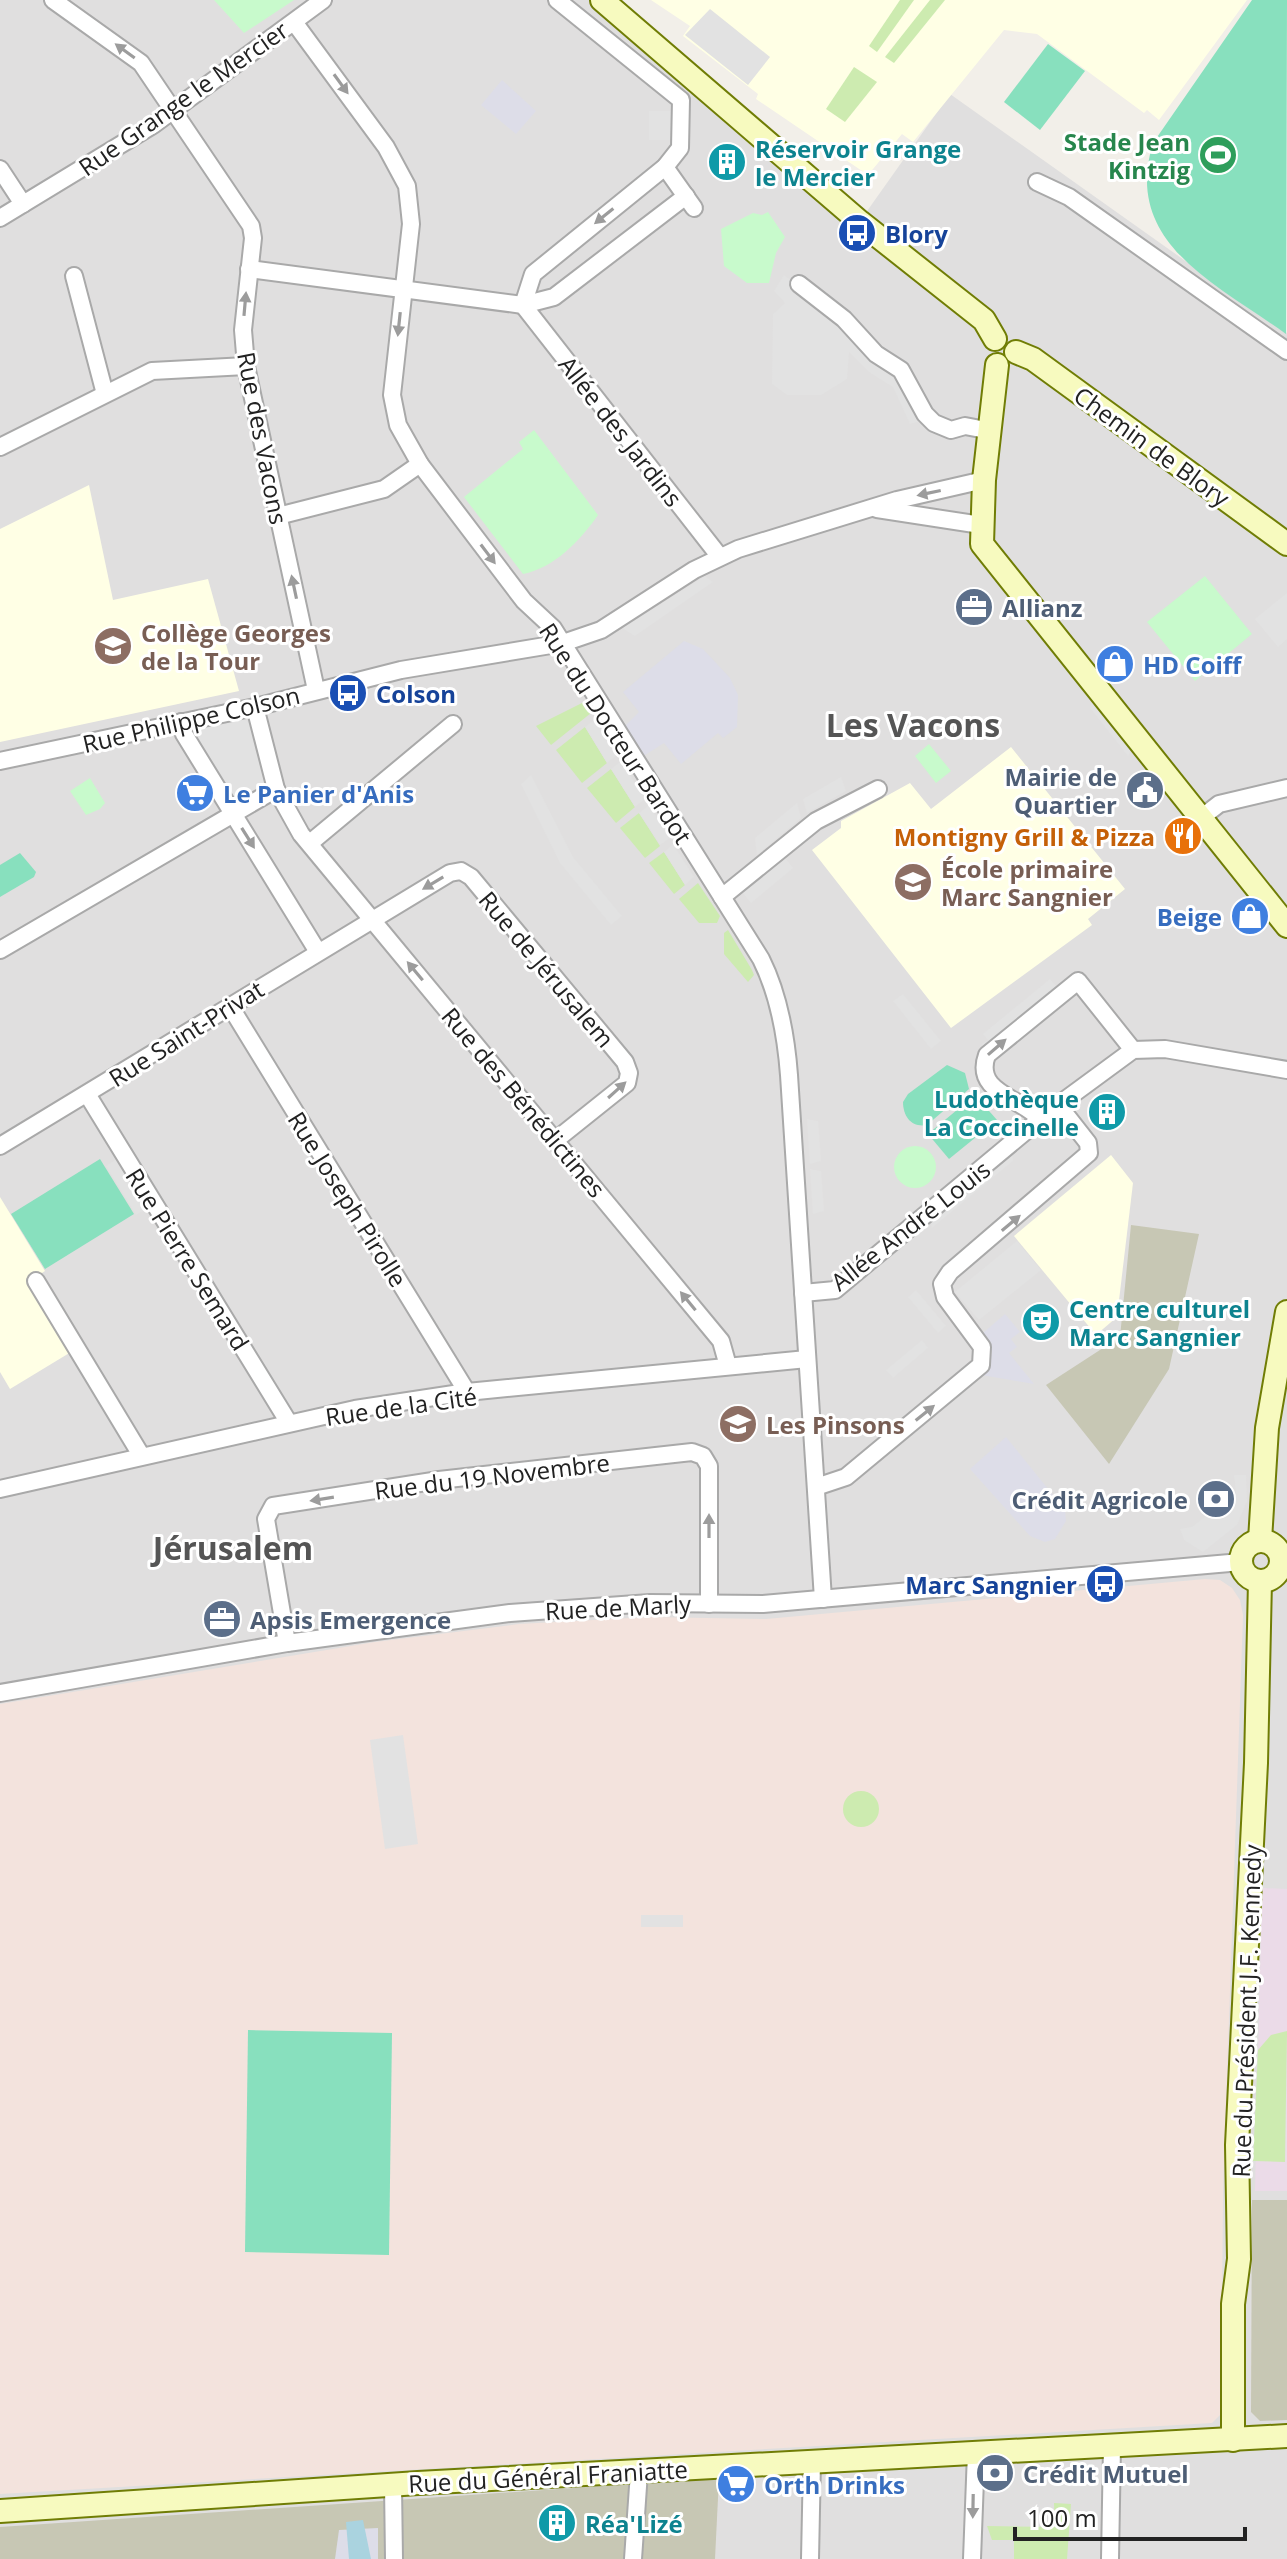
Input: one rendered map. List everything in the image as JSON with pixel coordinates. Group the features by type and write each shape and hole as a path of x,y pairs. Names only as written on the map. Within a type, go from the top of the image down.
{"street":[{"name":"Rue des Vacons","path":"53,0 141,63 251,226 243,330 246,366 316,690"},
{"name":"Rue Grange le Mercier","path":"0,218 175,110 323,0"},
{"path":"523,305 533,274 665,167 680,148 681,100 557,0"},
{"name":"Chemin de Blory","path":"602,0 860,222 984,320 995,339 1010,340 1006,358 1033,359 1287,544"},
{"name":"Rue du Docteur Bardot","path":"294,22 386,147 407,186 411,224 392,395 398,425 420,464 524,601 545,618 563,643 766,969 781,1014 789,1075 823,1599"},
{"path":"249,269 523,305 554,297 690,202 665,167"},
{"path":"0,169 23,204"},
{"path":"1037,182 1069,197 1287,351"},
{"path":"74,276 105,394"},
{"path":"799,284 844,319 876,354 901,370 925,414 934,423 951,430 965,426 991,431"},
{"name":"Allée des Jardins","path":"523,305 720,557"},
{"path":"1006,358 984,480 982,544 1287,926"},
{"path":"0,447 152,371 246,366"},
{"path":"278,516 384,489 420,464"},
{"name":"Rue Philippe Colson","path":"0,761 255,707 401,670 563,643 601,630 664,588 720,557 786,532 875,509 897,500 984,480"},
{"name":"Rue Philippe Colson","path":"875,509 981,525"},
{"name":"Rue des Bénédictines","path":"255,707 276,789 310,843 721,1341 728,1366"},
{"path":"181,722 184,734 318,952"},
{"path":"310,843 453,724"},
{"path":"1201,818 1219,804 1287,788"},
{"path":"0,950 37,932 276,789"},
{"path":"722,897 816,821 878,789"},
{"name":"Rue de Jérusalem","path":"372,919 450,873 461,871 471,877 625,1062 629,1073 627,1083 557,1139"},
{"name":"Rue Saint-Privat","path":"0,1146 372,919"},
{"path":"1040,1119 1031,1110 1006,1100 988,1079 983,1066 987,1055 1078,981 1133,1050 1165,1049 1287,1070"},
{"name":"Rue Joseph Pirolle","path":"230,1006 467,1392"},
{"name":"Allée André Louis","path":"803,1293 835,1290 1040,1119 1133,1050"},
{"name":"Rue Pierre Semard","path":"87,1094 289,1423"},
{"path":"816,1487 846,1477 981,1365 982,1347 945,1297 942,1284 950,1272 1089,1153 1088,1143 1059,1106"},
{"path":"36,1281 141,1455"},
{"path":"1260,1540 1267,1428 1287,1312"},
{"name":"Rue de la Cité","path":"0,1489 289,1423 467,1392 807,1359"},
{"name":"Rue du 19 Novembre","path":"287,1643 266,1519 273,1506 439,1480 692,1452 703,1456 709,1466 709,1604"},
{"path":"1260,1540 1275,1545 1284,1558 1276,1575 1260,1581 1247,1575 1241,1562 1246,1547 1260,1540"},
{"name":"Rue de Marly","path":"0,1693 287,1643 510,1613 650,1603 823,1599 1241,1562"},
{"name":"Rue du Président J.F. Kennedy","path":"1233,2440 1233,2304 1239,2259 1237,2145 1255,1794 1260,1581"},
{"name":"Rue du Général Franiatte","path":"0,2511 393,2485 1287,2436"},
{"path":"1110,2559 1112,2446"},
{"path":"972,2559 976,2453"},
{"path":"810,2559 812,2461"},
{"path":"633,2559 639,2472"},
{"path":"393,2485 394,2559"}],"shaded area":[{"path":"0,0 602,0 860,221 950,94 1287,333 1287,2559 0,2559"},
{"path":"651,0 1247,0 1159,120 1147,110 1144,113 1037,34 1004,30 913,142 902,134 868,175 756,99 758,94 683,36 690,26"},
{"path":"710,9 770,57 748,85 685,35"},
{"path":"502,80 536,111 516,134 481,105"},
{"path":"649,111 672,111 672,140 649,140"},
{"path":"784,275 881,352 923,420 910,424 893,387 869,372 849,352 847,379 821,395 787,395 772,384 773,314 785,303 774,291"},
{"name":"Collège Georges de la Tour","path":"89,485 113,600 208,579 239,691 0,742 0,529"},
{"path":"705,576 713,582 635,636 622,628"},
{"path":"1287,593 1287,639 1278,647 1255,619"},
{"path":"684,641 703,649 730,678 738,695 737,727 723,738 718,733 681,764 664,743 642,757 624,727 639,712 623,692"},
{"path":"1093,697 1133,746 1128,756 1090,708"},
{"path":"242,717 253,727 267,779 260,791 238,804 230,801 191,732 193,726"},
{"path":"595,719 617,755 607,763 585,727"},
{"path":"1011,747 1125,889 1088,919 1092,925 951,1028 812,850 841,828 841,821 910,783 931,809"},
{"path":"621,761 645,799 635,807 611,769"},
{"path":"531,775 573,857 622,916 611,925 560,863 521,784"},
{"path":"841,777 846,791 807,813 803,799"},
{"path":"797,803 801,818 757,855 755,838"},
{"path":"649,805 670,838 660,845 639,813"},
{"path":"673,844 694,877 685,885 664,852"},
{"path":"785,858 793,868 751,903 743,893"},
{"path":"1050,979 1069,1001 999,1058 996,1054 983,1052 982,1044 988,1040 983,1034"},
{"path":"903,994 941,1041 931,1049 893,1001"},
{"path":"807,1119 818,1121 821,1161 810,1164"},
{"path":"1011,1149 1013,1161 932,1228 929,1217"},
{"path":"124,1154 154,1204 136,1215 106,1166"},
{"path":"1111,1155 1133,1183 1117,1317 1096,1335 1014,1236"},
{"path":"810,1169 821,1171 824,1211 813,1214"},
{"path":"0,1197 45,1271 27,1283 71,1352 10,1389 0,1372"},
{"path":"1131,1225 1199,1234 1169,1369 1109,1464 1046,1385 1120,1337"},
{"path":"1017,1241 1041,1270 979,1320 955,1292"},
{"path":"916,1290 946,1326 938,1333 908,1297"},
{"path":"1005,1314 1020,1332 1011,1339 1017,1347 1009,1353 1034,1384 981,1375 992,1353 990,1342 983,1333"},
{"path":"922,1340 928,1348 893,1378 886,1370"},
{"path":"1006,1437 1065,1510 1066,1521 1055,1539 1045,1542 1030,1536 970,1469"},
{"path":"1234,1475 1246,1475 1247,1501 1237,1525 1203,1552 1184,1540 1180,1529 1192,1527 1236,1492"},
{"path":"1220,1580 1232,1588 1240,1600 1243,1615 1223,2192 1221,2414 1212,2423 0,2494 0,1704 375,1642 519,1624 649,1617 766,1619"},
{"path":"403,1735 418,1844 385,1849 370,1740"},
{"path":"1262,1888 1287,1889 1287,2191 1255,2191"},
{"path":"641,1915 683,1915 683,1927 641,1927"},
{"path":"1252,2200 1287,2200 1287,2420 1260,2421 1251,2412"},
{"path":"719,2478 715,2559 0,2559 0,2527"},
{"path":"378,2528 378,2559 335,2559 339,2530"}],"green space":[{"path":"214,0 294,0 244,33"},
{"path":"900,0 914,0 877,52 869,46"},
{"path":"930,0 945,0 894,63 885,57"},
{"name":"Stade Jean Kintzig","path":"1252,0 1287,0 1286,334 1205,278 1182,257 1163,234 1151,208 1147,178 1153,143"},
{"path":"1048,44 1085,71 1040,130 1004,102"},
{"path":"854,67 877,82 845,122 826,109"},
{"path":"768,212 785,237 776,253 769,283 747,283 724,266 721,229 753,213 762,215"},
{"path":"534,430 598,515 556,560 523,574 464,497 523,449 519,442"},
{"path":"1205,576 1252,634 1195,681 1147,622"},
{"path":"584,702 591,713 551,745 536,726"},
{"path":"585,727 607,763 582,783 556,750"},
{"path":"929,744 951,771 936,783 915,756"},
{"path":"611,769 635,807 616,823 587,788"},
{"path":"90,778 105,803 100,809 86,815 70,791"},
{"path":"639,813 660,846 645,858 620,828"},
{"path":"664,852 685,885 674,894 649,863"},
{"path":"20,853 36,872 34,877 0,897 0,865"},
{"path":"698,883 720,916 717,923 699,923 679,899"},
{"path":"728,930 754,975 748,982 724,954 724,933"},
{"path":"947,1065 965,1073 969,1089 927,1125 913,1123 907,1117 903,1102 908,1094"},
{"path":"975,1095 997,1120 949,1159 928,1134"},
{"path":"915,1146 930,1152 936,1167 930,1182 915,1188 900,1182 894,1167 900,1152"},
{"path":"100,1159 134,1214 45,1269 11,1214"},
{"path":"861,1791 874,1796 879,1809 874,1822 861,1827 848,1822 843,1809 848,1796"},
{"path":"248,2030 392,2033 389,2255 245,2252"},
{"path":"1287,2031 1285,2162 1253,2161 1258,2050 1271,2035"},
{"path":"1054,2503 1071,2504 1067,2559 1014,2559 1014,2540 992,2540 987,2526 1055,2527"}],"water":[{"path":"363,2520 371,2559 349,2559 346,2522"}],"place":[{"name":"Stade Jean Kintzig","path":"1218,155"},
{"name":"Réservoir Grange le Mercier","path":"727,162"},
{"name":"Blory","path":"857,233"},
{"name":"Allianz","path":"974,607"},
{"name":"Collège Georges de la Tour","path":"113,646"},
{"name":"HD Coiff","path":"1115,664"},
{"name":"Colson","path":"348,693"},
{"name":"Mairie de Quartier","path":"1145,790"},
{"name":"Le Panier d'Anis","path":"195,793"},
{"name":"Montigny Grill & Pizza","path":"1183,836"},
{"name":"École primaire Marc Sangnier","path":"913,882"},
{"name":"Beige","path":"1250,916"},
{"name":"Ludothèque La Coccinelle","path":"1107,1112"},
{"name":"Centre culturel Marc Sangnier","path":"1041,1322"},
{"name":"Les Pinsons","path":"738,1424"},
{"name":"Crédit Agricole","path":"1216,1499"},
{"name":"Marc Sangnier","path":"1105,1584"},
{"name":"Apsis Emergence","path":"222,1619"},
{"name":"Crédit Mutuel","path":"995,2473"},
{"name":"Orth Drinks","path":"736,2484"},
{"name":"Réa'Lizé","path":"557,2523"}],"district":[{"name":"Les Vacons","path":"913,724"},
{"name":"Jérusalem","path":"233,1547"}]}
